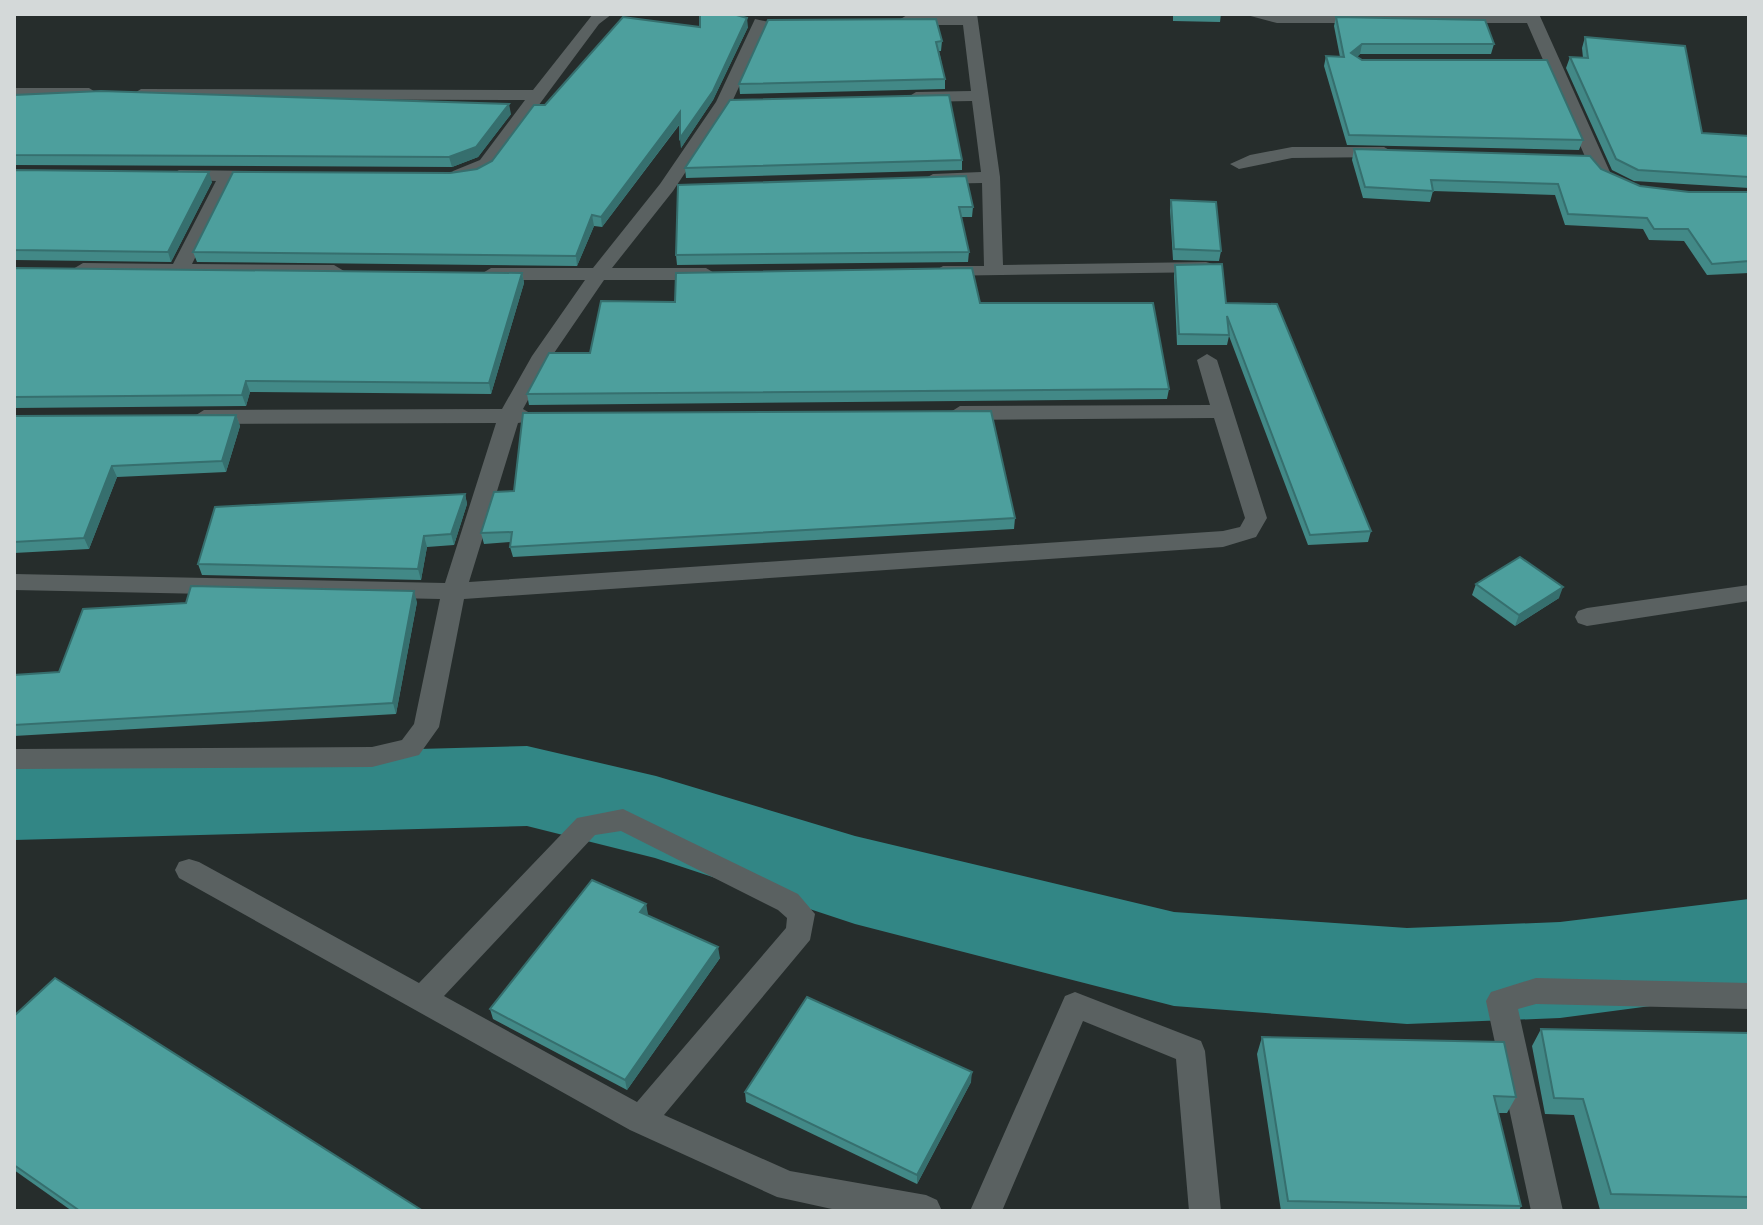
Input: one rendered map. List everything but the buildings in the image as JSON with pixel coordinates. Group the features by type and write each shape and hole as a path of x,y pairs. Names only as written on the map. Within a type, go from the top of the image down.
{"street":[{"path":"437,175 461,175 486,164 593,21 604,14"},
{"path":"1251,14 1277,18 1532,16 1547,62 1587,159 1617,185 1633,189"},
{"path":"895,20 969,17 977,96 991,177 994,271"},
{"path":"14,759 372,757 410,748 426,727 454,591 509,416 542,356 598,275 675,187 732,102 761,21"},
{"path":"14,93 539,95"},
{"path":"898,98 977,96"},
{"path":"1239,164 1261,156 1289,153 1400,152"},
{"path":"167,175 287,176"},
{"path":"180,269 227,176"},
{"path":"914,180 991,177"},
{"path":"930,272 1212,268"},
{"path":"59,269 350,271"},
{"path":"474,273 724,274"},
{"path":"14,582 454,591 1223,539 1248,532 1256,518 1207,360"},
{"path":"936,413 1221,411"},
{"path":"190,417 540,416"},
{"path":"1587,617 1749,593"},
{"path":"422,1000 587,826 605,821 623,820 788,902 801,914 800,932 641,1120"},
{"path":"189,870 641,1120 788,1186 926,1211"},
{"path":"1547,1211 1501,1001 1536,991 1749,996"},
{"path":"986,1211 1075,1005 1190,1051 1205,1211"}],"waterway":[{"path":"14,800 527,786 656,817 855,880 1174,959 1407,976 1560,970 1749,946"}]}
